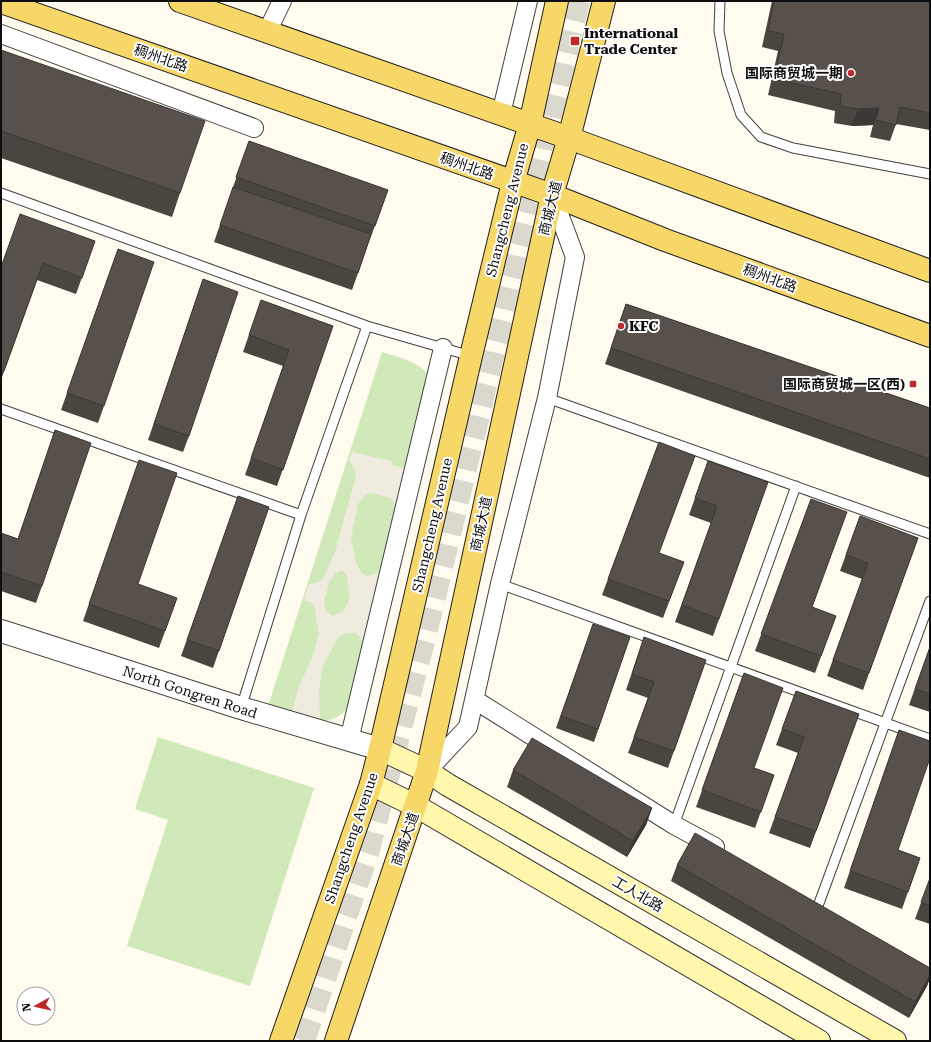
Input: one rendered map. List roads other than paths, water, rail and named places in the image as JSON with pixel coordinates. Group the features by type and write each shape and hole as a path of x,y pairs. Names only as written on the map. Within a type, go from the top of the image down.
{"main road":[{"path":"180,1 569,138 930,271"},
{"name":"Shangcheng Avenue","path":"281,1041 370,784 380,750 471,356 513,182 530,124 558,1"},
{"name":"商城大道","path":"336,1041 427,771 552,195 569,138 604,1"},
{"name":"稠州北路","path":"1,2 552,195 665,240 930,336"},
{"name":"工人北路","path":"380,750 427,771 448,785 895,1041"},
{"path":"370,784 416,806 819,1041"}],"street":[{"path":"268,32 282,1"},
{"path":"501,114 528,1"},
{"path":"1,34 254,128"},
{"path":"427,771 468,727 500,584 547,398 575,257 552,195"},
{"path":"349,740 443,348"},
{"name":"North Gongren Road","path":"1,631 241,708 380,750"},
{"path":"475,700 674,824 729,856"}],"lane":[{"path":"720,1 719,31 727,73 741,115 761,137 793,148 930,174"},
{"path":"1,193 367,326 471,356"},
{"path":"241,708 301,515 367,326"},
{"path":"547,398 930,534"},
{"path":"1,410 301,515"},
{"path":"674,824 796,486"},
{"path":"500,584 930,739"},
{"path":"818,906 930,601"}],"tunnel":[{"path":"304,1041 368,853 426,634 579,1"}],"place":[{"name":"International Trade Center","path":"575,41"},
{"name":"国际商贸城一期","path":"851,73"},
{"name":"KFC","path":"621,326"},
{"name":"国际商贸城一区(西)","path":"913,384"}]}
